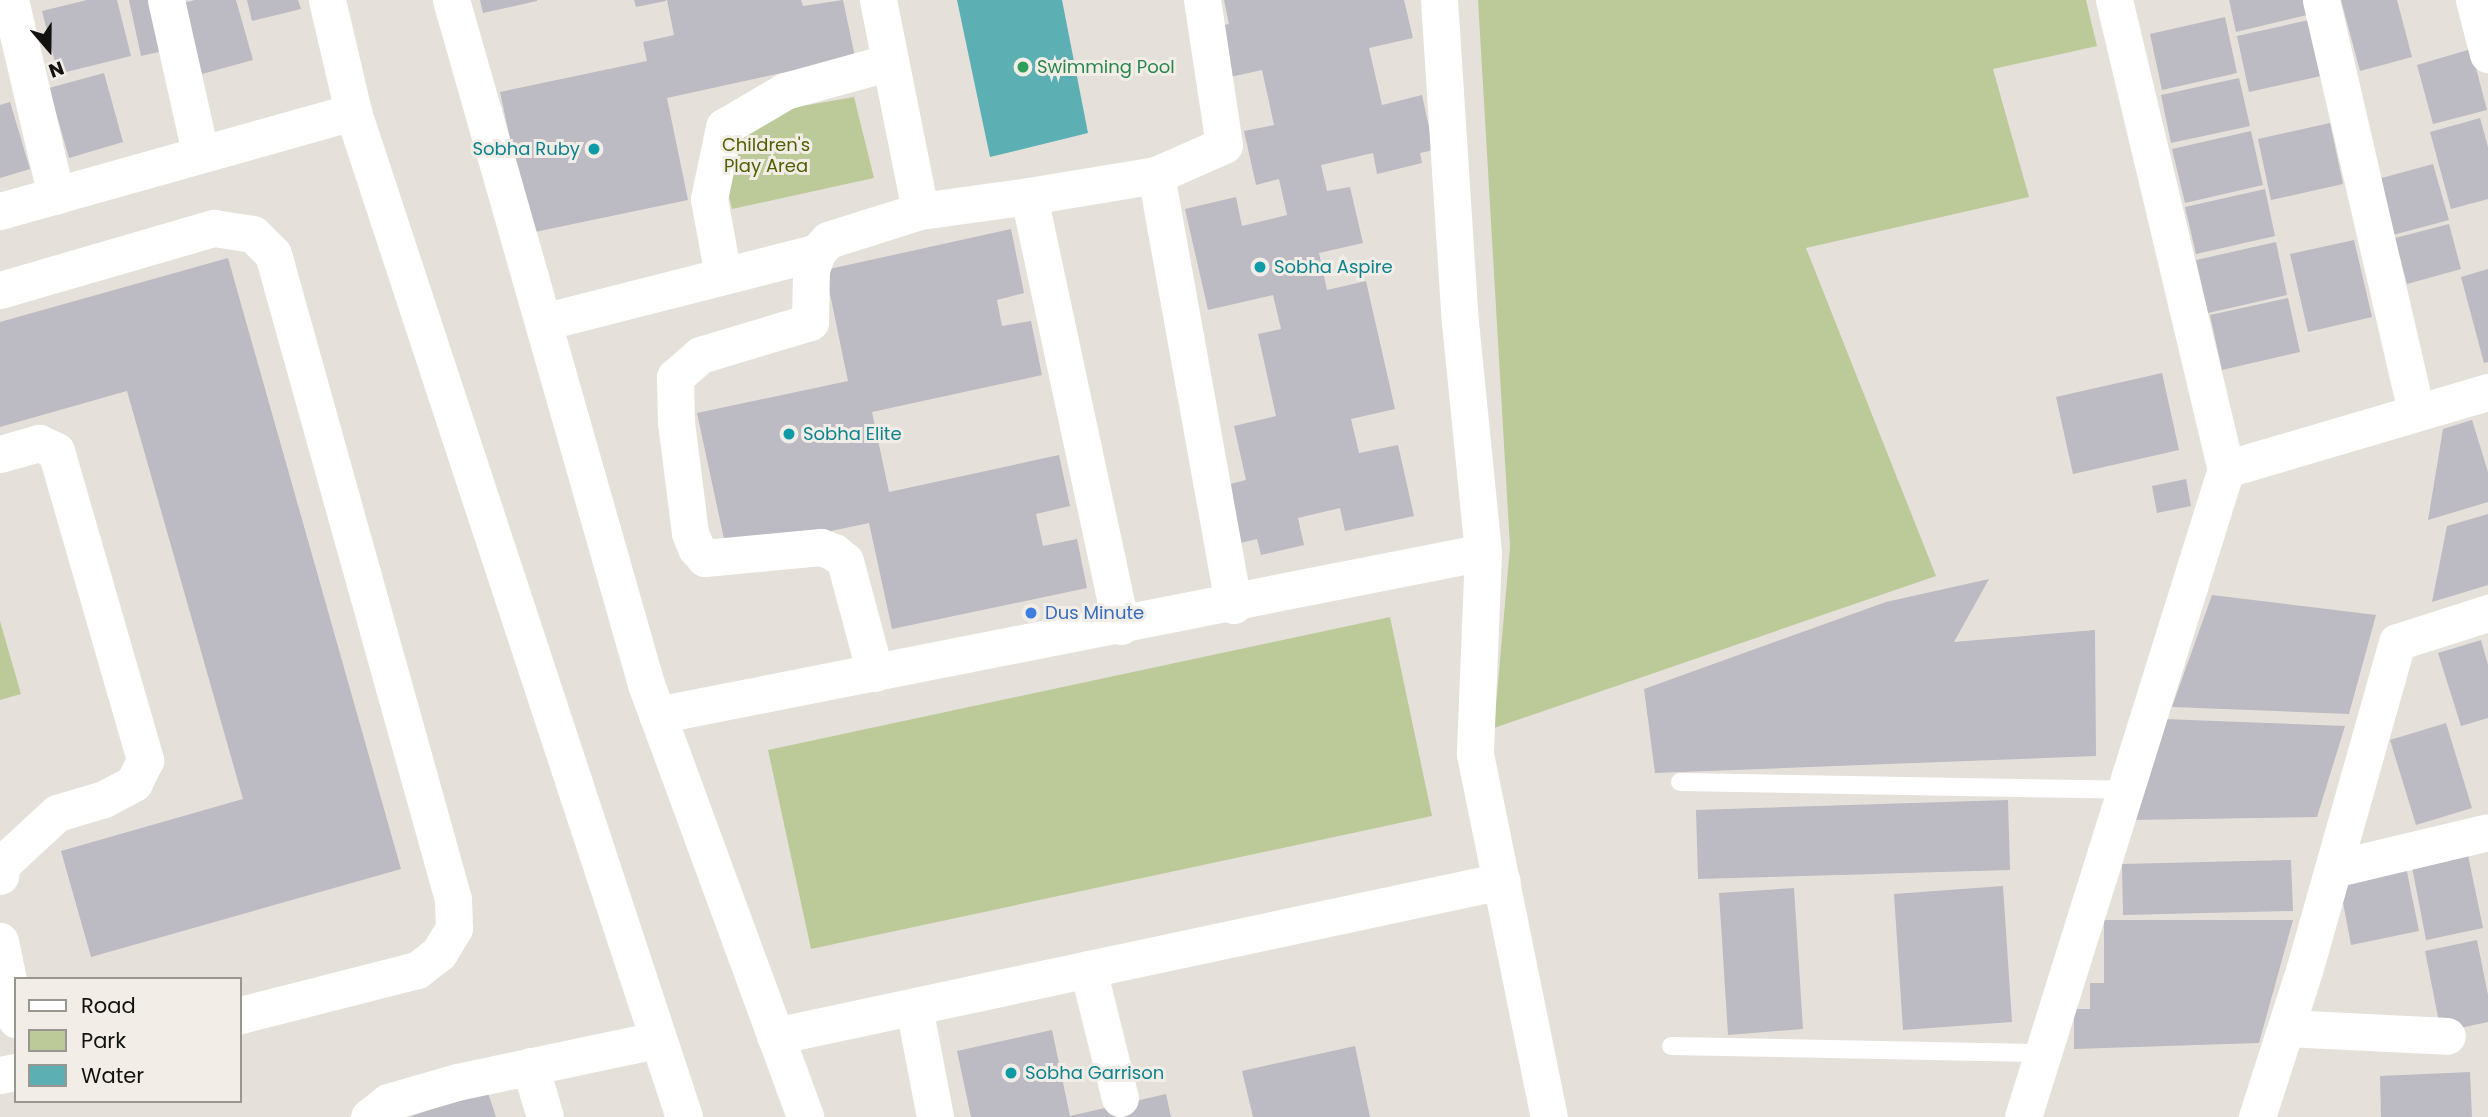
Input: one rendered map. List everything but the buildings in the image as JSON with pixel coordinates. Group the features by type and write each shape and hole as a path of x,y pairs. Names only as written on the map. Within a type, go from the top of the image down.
{"street":[{"path":"10,0 56,195"},
{"path":"166,0 200,152"},
{"path":"327,0 353,112 684,1117"},
{"path":"451,0 657,715 805,1117"},
{"path":"878,0 920,211"},
{"path":"875,673 845,561 821,547 705,558 690,533 675,377 700,355 810,322 811,270 817,252 828,240 920,211 1029,197 1156,175 1224,145 1202,0"},
{"path":"1439,0 1460,322 1483,552 1475,754 1549,1117"},
{"path":"2023,1117 2226,469 2115,0"},
{"path":"2321,0 2416,412"},
{"path":"2474,0 2488,54"},
{"path":"723,276 709,199 724,127 785,91 890,62"},
{"path":"0,211 200,152 353,112"},
{"path":"1156,175 1233,605"},
{"path":"1029,197 1121,626"},
{"path":"0,290 214,228 253,234 273,254 453,899 454,928 439,953 418,970 242,1014"},
{"path":"543,322 817,252"},
{"path":"2226,469 2488,392"},
{"path":"0,454 39,443 56,452 145,760 135,783 104,799 57,813 2,864 0,876"},
{"path":"657,715 1233,605 1483,552"},
{"path":"2257,1117 2333,869 2397,642 2488,613"},
{"path":"2333,869 2488,832"},
{"path":"775,1037 1502,881"},
{"path":"0,941 14,1009"},
{"path":"1088,969 1120,1098"},
{"path":"914,1007 935,1117"},
{"path":"2286,1028 2447,1036"},
{"path":"369,1117 388,1102 530,1066 657,1040"},
{"path":"530,1066 545,1117"}],"lane":[{"path":"1680,782 2126,790"},
{"path":"1671,1046 2043,1052"}],"green space":[{"path":"1478,0 2086,0 2097,46 1993,69 2029,197 1806,248 1936,576 1494,728 1510,547"},
{"name":"Children's Play Area","path":"854,97 874,178 732,209 711,122"},
{"path":"1390,617 1432,816 811,949 768,750"},
{"path":"0,621 21,694 0,700"}],"water":[{"name":"Swimming Pool","path":"957,0 1062,0 1088,133 990,157"}],"place":[{"name":"Swimming Pool","path":"1023,67"},
{"name":"Sobha Ruby","path":"594,149"},
{"name":"Sobha Aspire","path":"1260,267"},
{"name":"Sobha Elite","path":"789,434"},
{"name":"Dus Minute","path":"1031,613"},
{"name":"Sobha Garrison","path":"1011,1073"}]}
